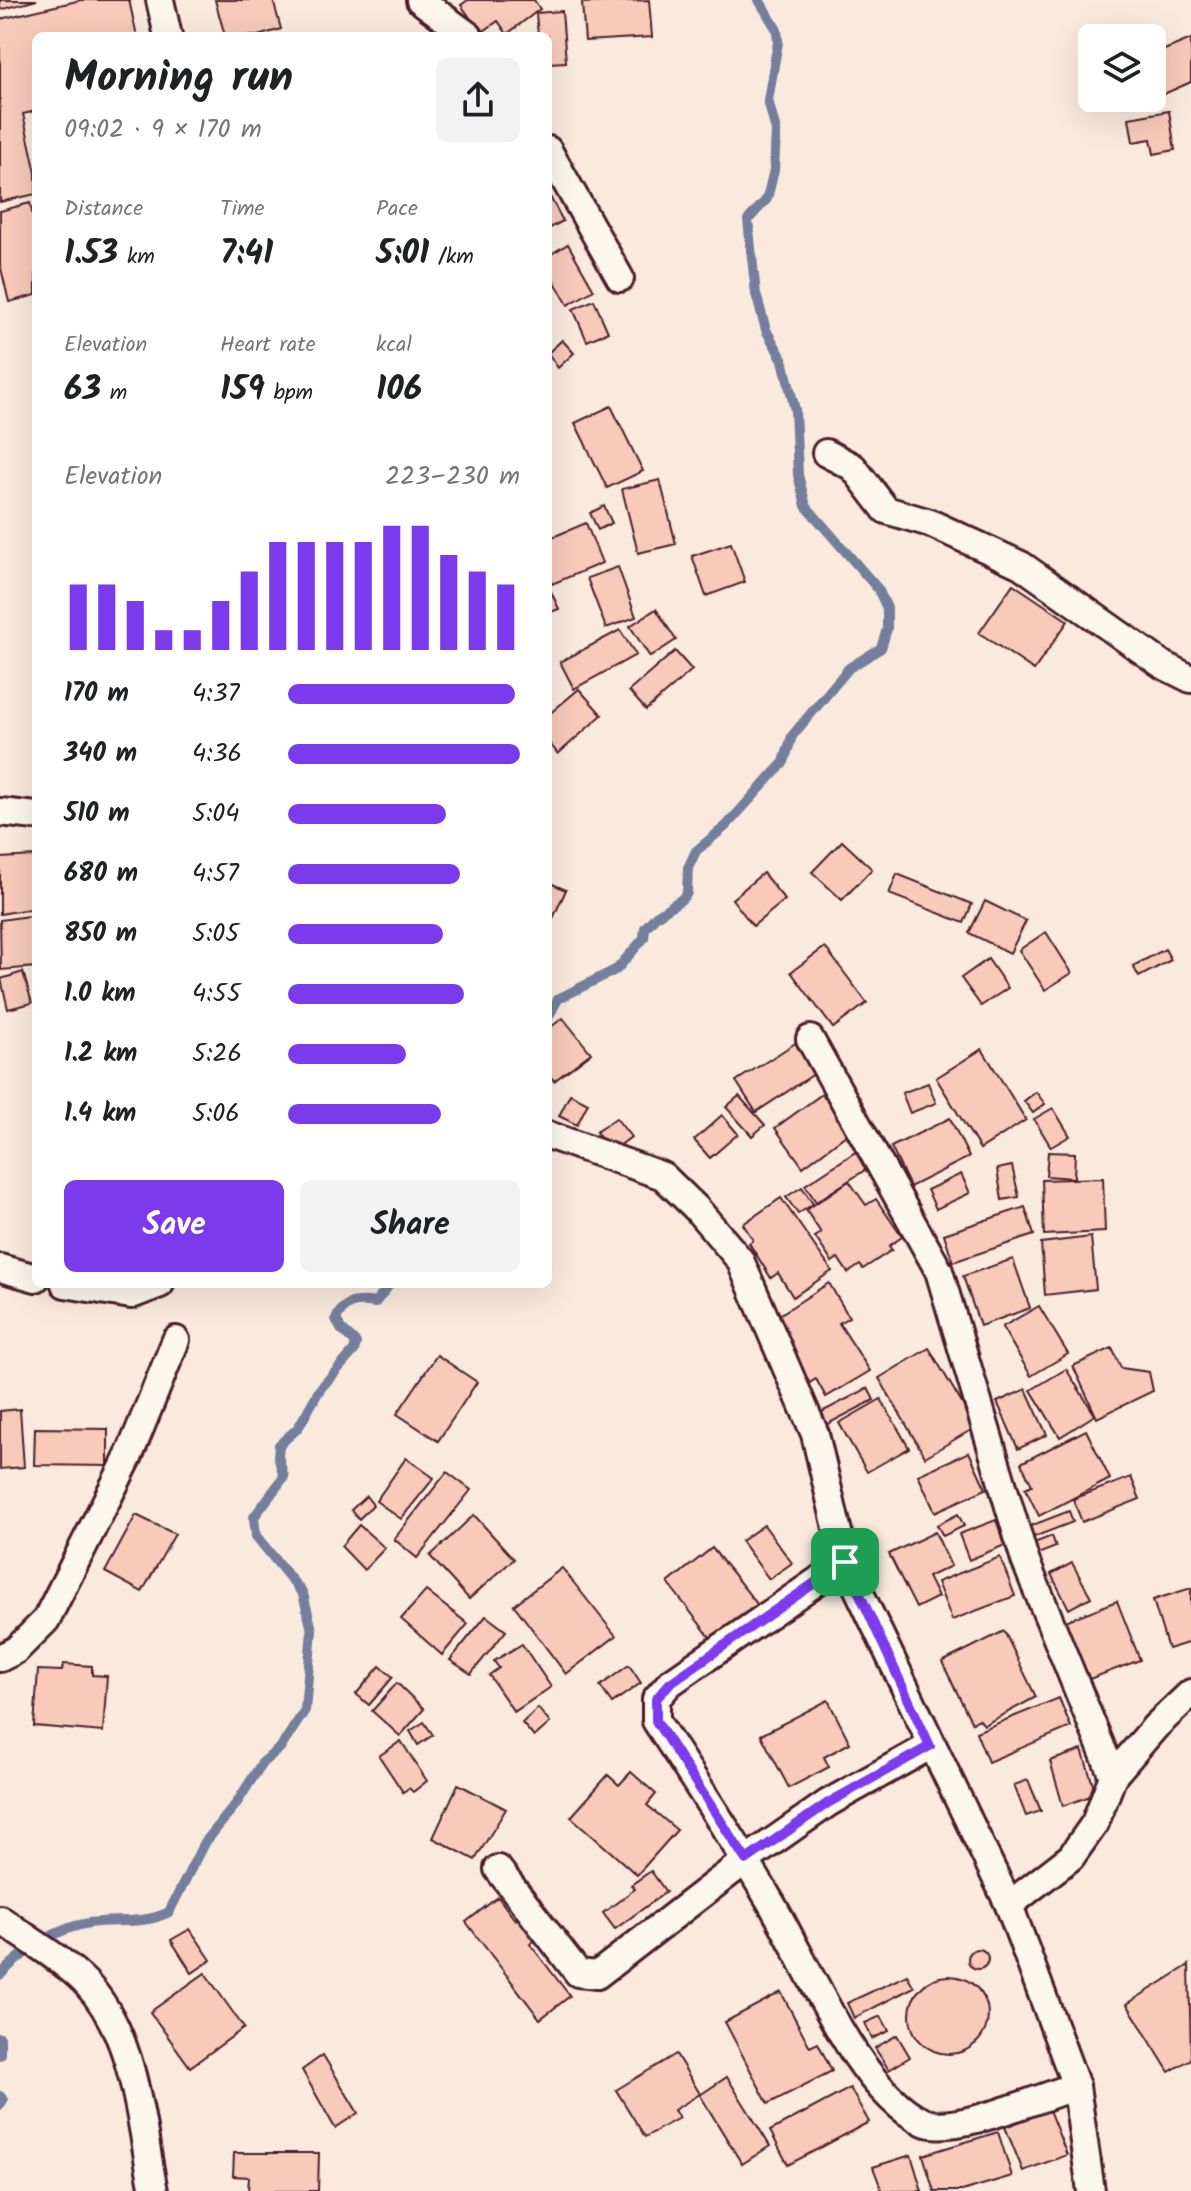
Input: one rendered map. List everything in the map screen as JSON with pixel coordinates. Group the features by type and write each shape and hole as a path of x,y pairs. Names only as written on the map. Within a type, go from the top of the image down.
{"street":[{"path":"160,0 167,32"},
{"path":"420,0 464,32"},
{"path":"552,157 620,278"},
{"path":"826,453 853,467 886,510 930,523 1021,565 1163,665 1191,679"},
{"path":"0,812 32,816"},
{"path":"810,1039 939,1271 1025,1560 1113,1776"},
{"path":"552,1136 663,1176 696,1208 740,1260 815,1434 845,1562 930,1746 1009,1905 1076,2086 1091,2191"},
{"path":"0,1268 32,1277"},
{"path":"89,1288 131,1295 149,1288"},
{"path":"0,1658 16,1650 46,1620 128,1458 176,1340"},
{"path":"845,1562 670,1683 656,1699 656,1721 746,1860 848,2047 898,2103 926,2123 956,2124 1076,2086"},
{"path":"1009,1905 1071,1857 1095,1823 1113,1776 1155,1727 1191,1693"},
{"path":"498,1869 578,1973 597,1975 746,1860 828,1803 930,1746"},
{"path":"0,1919 85,1982 114,2024 132,2080 154,2191"}],"building":[{"path":"0,0 37,0 0,10"},
{"path":"81,0 129,0 136,32 32,32 32,112 23,114 32,155 32,195 0,202 0,19"},
{"path":"215,0 273,0 281,29 271,32 224,32"},
{"path":"468,0 534,0 540,9 510,32 506,32 498,21 480,32 461,5"},
{"path":"649,0 652,37 585,41 582,3"},
{"path":"562,11 566,62 552,63 552,32 538,32 536,13"},
{"path":"1191,39 1191,82 1166,93 1166,49"},
{"path":"1169,111 1175,150 1154,154 1151,139 1133,142 1129,118"},
{"path":"552,200 563,221 552,227"},
{"path":"30,203 32,212 32,296 9,302 0,264 0,211"},
{"path":"568,244 594,290 568,305 552,277 552,254"},
{"path":"594,300 608,332 587,341 573,309"},
{"path":"562,340 574,353 558,368 552,359 552,349"},
{"path":"611,406 643,471 607,488 575,423"},
{"path":"660,480 676,544 638,553 622,489"},
{"path":"604,506 612,523 598,530 590,513"},
{"path":"586,523 602,563 552,584 552,537"},
{"path":"731,543 745,582 706,596 692,556"},
{"path":"618,567 636,617 606,628 587,578"},
{"path":"1013,584 1068,621 1034,670 979,633"},
{"path":"552,594 559,609 552,612"},
{"path":"656,609 676,640 650,657 630,626"},
{"path":"620,630 636,655 574,689 560,662"},
{"path":"675,651 692,670 646,710 629,691"},
{"path":"579,689 602,715 558,754 552,746 552,712"},
{"path":"842,841 872,869 842,900 812,872"},
{"path":"32,856 32,909 0,914 0,858"},
{"path":"763,873 785,900 753,926 732,899"},
{"path":"897,874 972,904 964,923 889,894"},
{"path":"552,884 566,890 552,920"},
{"path":"985,901 1026,921 1010,953 969,933"},
{"path":"32,916 32,967 1,970 0,920"},
{"path":"1046,932 1072,973 1045,990 1019,950"},
{"path":"825,947 867,1003 833,1028 791,972"},
{"path":"1165,949 1171,960 1139,977 1133,966"},
{"path":"988,959 1008,988 981,1006 961,978"},
{"path":"23,972 32,1003 8,1009 1,979"},
{"path":"563,1018 591,1053 554,1081 552,1078 552,1026"},
{"path":"797,1042 817,1072 756,1112 736,1081"},
{"path":"982,1049 1026,1120 980,1149 936,1078"},
{"path":"928,1083 936,1103 910,1113 902,1093"},
{"path":"1036,1092 1045,1104 1033,1113 1024,1101"},
{"path":"570,1094 588,1103 577,1125 559,1116"},
{"path":"822,1094 850,1132 803,1167 775,1128"},
{"path":"739,1096 765,1125 752,1136 726,1107"},
{"path":"1053,1108 1070,1136 1051,1147 1034,1119"},
{"path":"722,1115 738,1134 710,1158 694,1140"},
{"path":"616,1118 631,1137 611,1152 596,1132"},
{"path":"950,1118 969,1157 910,1187 891,1147"},
{"path":"860,1149 871,1166 816,1202 805,1185"},
{"path":"1048,1152 1075,1153 1074,1178 1046,1176"},
{"path":"1012,1166 1019,1197 1002,1200 997,1169"},
{"path":"961,1174 970,1193 936,1209 927,1190"},
{"path":"1103,1178 1105,1232 1044,1235 1042,1180"},
{"path":"849,1181 866,1205 876,1199 902,1237 889,1246 892,1250 863,1269 860,1265 848,1273 838,1258 832,1262 815,1237 821,1233 806,1210"},
{"path":"802,1187 813,1204 798,1214 786,1197"},
{"path":"781,1198 832,1271 793,1297 778,1273 771,1278 749,1243 753,1240 743,1224"},
{"path":"1025,1207 1034,1235 953,1262 944,1234"},
{"path":"1091,1237 1096,1289 1045,1295 1041,1243"},
{"path":"1013,1259 1030,1308 980,1326 963,1276"},
{"path":"829,1283 849,1317 839,1323 870,1371 826,1397 816,1379 805,1386 770,1321"},
{"path":"1039,1306 1068,1354 1031,1376 1002,1327"},
{"path":"929,1348 976,1427 925,1457 879,1378"},
{"path":"1112,1348 1121,1368 1149,1372 1153,1391 1097,1418 1073,1366"},
{"path":"437,1355 477,1382 438,1441 397,1414"},
{"path":"1066,1369 1095,1415 1060,1437 1031,1390"},
{"path":"868,1388 874,1400 818,1429 812,1417"},
{"path":"1026,1389 1047,1435 1018,1449 997,1402"},
{"path":"881,1399 909,1448 867,1472 839,1423"},
{"path":"20,1409 24,1467 0,1469 0,1411"},
{"path":"35,1428 108,1429 108,1466 34,1465"},
{"path":"1086,1430 1110,1479 1039,1516 1025,1488 1032,1485 1021,1463"},
{"path":"969,1452 986,1489 935,1512 918,1475"},
{"path":"406,1458 434,1478 401,1519 376,1501"},
{"path":"447,1472 471,1490 417,1558 394,1539"},
{"path":"1131,1477 1140,1499 1082,1522 1073,1499"},
{"path":"366,1496 373,1505 359,1519 351,1510"},
{"path":"1069,1511 1073,1522 1034,1537 1030,1526"},
{"path":"958,1514 964,1526 943,1536 937,1525"},
{"path":"136,1515 175,1534 142,1592 105,1572"},
{"path":"474,1515 514,1559 469,1599 430,1556"},
{"path":"996,1520 1005,1545 969,1560 959,1534"},
{"path":"359,1525 385,1548 364,1570 341,1546"},
{"path":"764,1525 792,1563 769,1579 741,1541"},
{"path":"935,1532 951,1566 928,1577 938,1597 916,1608 889,1554"},
{"path":"1052,1536 1056,1547 1038,1554 1034,1543"},
{"path":"712,1548 758,1605 713,1641 668,1583"},
{"path":"1000,1557 1015,1596 952,1620 937,1582"},
{"path":"1072,1563 1091,1597 1069,1609 1051,1574"},
{"path":"562,1568 616,1636 566,1674 514,1605"},
{"path":"1191,1588 1191,1642 1168,1649 1153,1600"},
{"path":"426,1591 468,1624 442,1655 401,1619"},
{"path":"1117,1601 1140,1660 1087,1680 1065,1621"},
{"path":"486,1616 506,1631 471,1674 450,1660"},
{"path":"1004,1631 1036,1697 984,1725 979,1719 972,1723 942,1662"},
{"path":"522,1644 551,1687 514,1712 489,1675 499,1668 494,1661"},
{"path":"63,1664 92,1666 92,1675 107,1676 103,1732 34,1726 38,1670 62,1671"},
{"path":"629,1665 641,1683 612,1703 600,1686"},
{"path":"380,1666 393,1677 369,1705 356,1694"},
{"path":"397,1683 424,1709 400,1736 372,1711"},
{"path":"1059,1698 1071,1727 988,1762 976,1732"},
{"path":"828,1700 850,1743 824,1757 829,1767 789,1788 761,1735"},
{"path":"538,1708 550,1723 534,1737 522,1723"},
{"path":"424,1722 433,1735 418,1745 410,1731"},
{"path":"401,1741 427,1781 413,1792 409,1788 403,1792 379,1756"},
{"path":"1082,1750 1096,1794 1063,1806 1050,1761"},
{"path":"631,1772 656,1794 647,1805 677,1830 637,1875 571,1817 608,1775 619,1785"},
{"path":"1028,1780 1041,1811 1026,1816 1014,1785"},
{"path":"458,1784 506,1809 475,1860 433,1838"},
{"path":"651,1871 666,1892 615,1929 603,1913 635,1889 631,1885"},
{"path":"498,1897 515,1920 523,1915 540,1937 530,1944 570,1996 540,2019 466,1922"},
{"path":"190,1929 211,1960 192,1973 171,1940"},
{"path":"978,1949 985,1952 988,1959 985,1966 978,1969 971,1966 968,1959 971,1952"},
{"path":"1189,1965 1191,2059 1169,2072 1127,2004"},
{"path":"205,1973 244,2028 190,2067 150,2012"},
{"path":"907,1975 914,1987 854,2018 847,2003"},
{"path":"949,1976 964,1979 977,1987 985,2000 988,2015 985,2030 977,2043 964,2051 949,2054 934,2051 921,2043 913,2030 910,2015 913,2000 921,1987 934,1979"},
{"path":"781,1992 810,2047 818,2043 832,2071 768,2104 725,2022"},
{"path":"881,2016 889,2031 872,2039 865,2023"},
{"path":"897,2035 910,2057 889,2070 875,2048"},
{"path":"676,2054 700,2094 674,2110 679,2118 645,2137 616,2090"},
{"path":"323,2055 358,2113 335,2128 302,2070"},
{"path":"727,2077 770,2146 742,2164 700,2095"},
{"path":"850,2088 869,2122 788,2165 770,2131"},
{"path":"1049,2110 1067,2155 1023,2171 1005,2127"},
{"path":"998,2132 1012,2176 962,2191 934,2191 923,2155"},
{"path":"234,2153 319,2153 318,2191 248,2191 249,2177 233,2176"},
{"path":"911,2155 922,2191 882,2191 873,2167"}],"waterway":[{"path":"552,1010 558,999 617,969 644,938 645,928 656,916 682,899 687,893 688,868 696,851 726,826 784,762 792,736 849,668 881,648 887,629 887,608 878,589 806,506 798,475 795,410 783,360 766,330 756,294 748,220 767,199 774,170 776,131 768,100 778,42 777,30 759,0"},
{"path":"0,1975 29,1950 63,1930 89,1923 150,1919 169,1912 203,1845 236,1804 262,1763 281,1747 305,1710 312,1630 303,1594 256,1536 254,1517 284,1477 278,1456 279,1445 298,1428 320,1389 354,1351 356,1343 341,1329 336,1319 339,1313 352,1303 375,1303 387,1288"},
{"path":"0,2038 0,2055"},
{"path":"0,2096 3,2100 0,2105"}],"route":[{"path":"845,1562 930,1746 828,1803 746,1860 656,1721 656,1699 670,1683 845,1562"}]}
